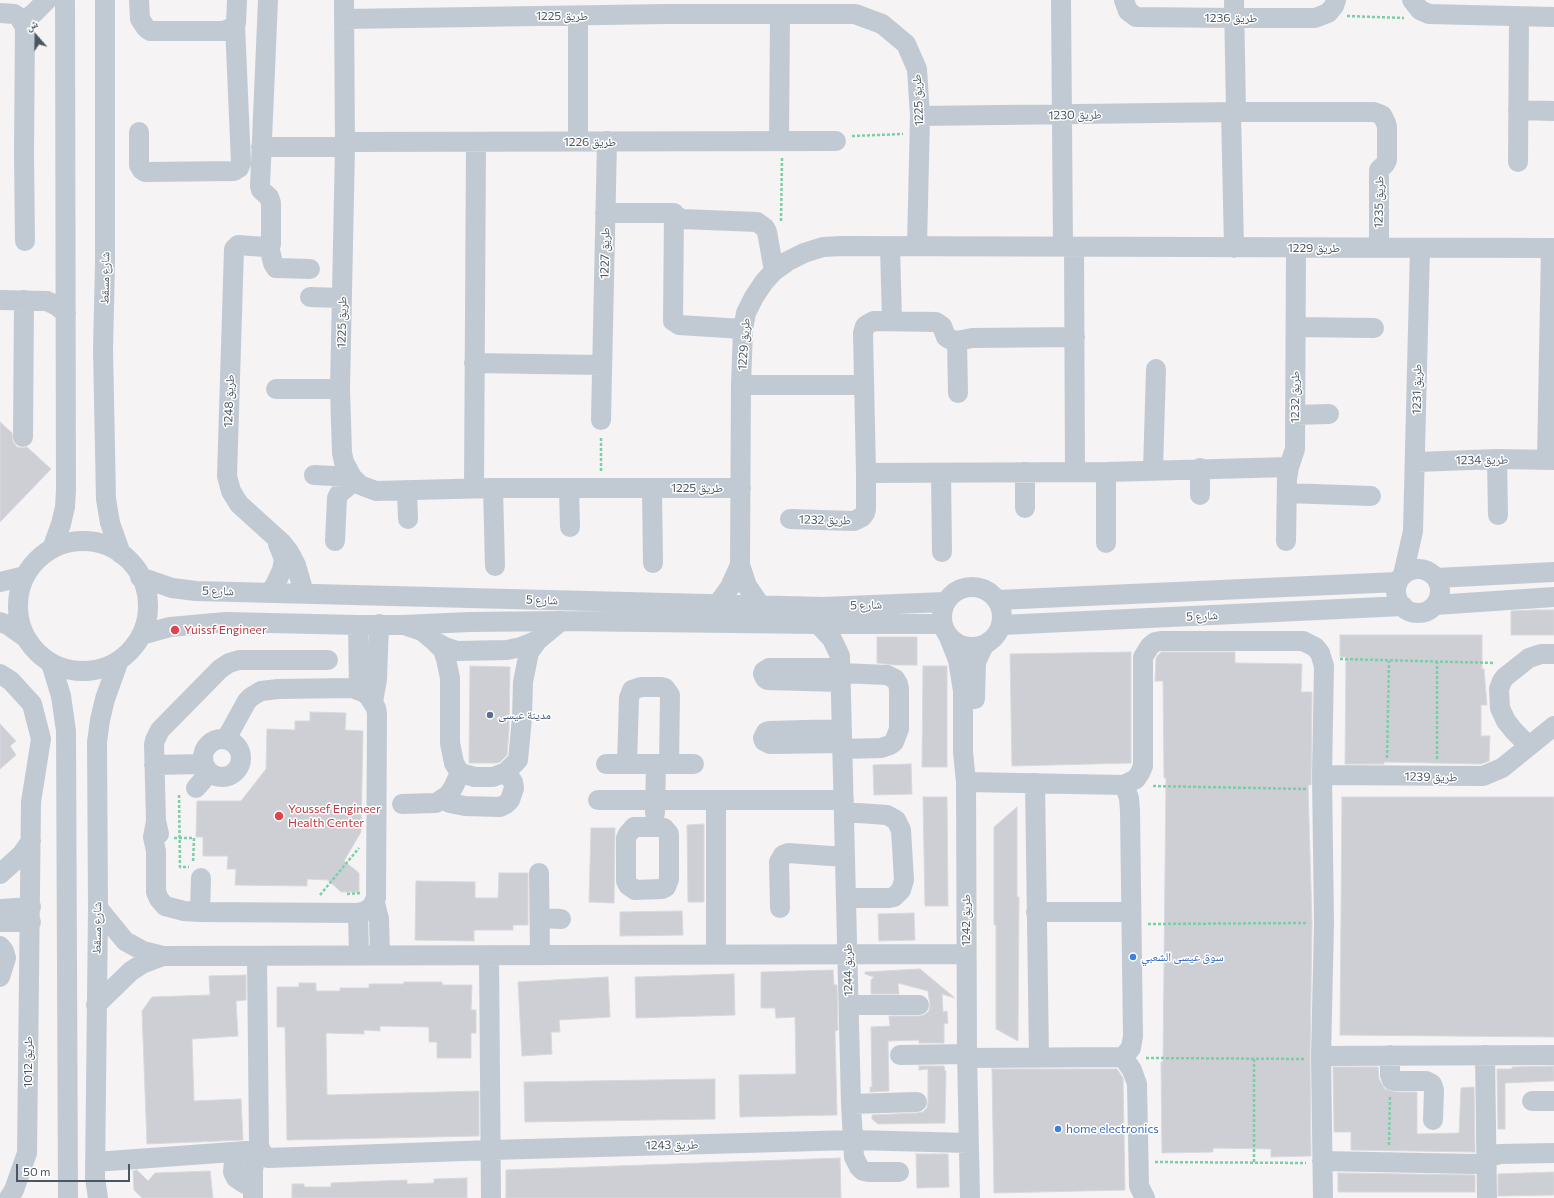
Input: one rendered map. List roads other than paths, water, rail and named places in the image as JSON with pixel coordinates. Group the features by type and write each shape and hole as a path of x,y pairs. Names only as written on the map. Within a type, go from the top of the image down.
{"street":[{"path":"23,21 47,0"},
{"path":"52,549 61,524 65,496 65,0"},
{"name":"شارع مسقط","path":"105,0 104,349 106,499 110,523 121,554"},
{"path":"139,0 140,19 150,31 224,31 235,25"},
{"path":"139,132 139,165 145,172 234,171 239,168 241,163 235,25 237,20 237,0"},
{"path":"268,0 260,186 261,190 269,197 271,203 271,244 269,246 273,263 276,268 310,269"},
{"path":"1061,0 1063,115 1075,337 1075,471"},
{"name":"طريق 1236","path":"1124,0 1128,11 1136,17 1235,9 1315,18 1324,16 1332,10 1336,0"},
{"path":"1412,0 1420,10 1428,14 1554,17"},
{"name":"طريق 1225","path":"741,488 484,488 376,491 367,488 353,479 345,466 342,453 340,389 345,144 344,10 567,10 667,7 773,9 855,14 882,24 906,44 917,69 919,125 917,246"},
{"path":"773,9 780,141"},
{"path":"1234,248 1233,112 1235,9"},
{"path":"567,10 578,142"},
{"path":"0,13 14,14 23,21 26,32 24,154 26,241"},
{"path":"1518,162 1519,17"},
{"path":"1518,110 1554,111"},
{"name":"طريق 1230","path":"919,125 1063,115 1233,112 1378,113"},
{"name":"طريق 1235","path":"1378,113 1382,116 1386,123 1387,147 1386,162 1378,173 1379,248"},
{"path":"476,142 474,363 484,488 495,566"},
{"name":"طريق 1226","path":"261,147 476,142 836,142"},
{"name":"طريق 1227","path":"601,420 607,142"},
{"path":"605,213 674,213 682,219 752,221 761,224 768,232 774,271"},
{"path":"674,213 672,319 674,323 679,325 743,329"},
{"name":"طريق 1248","path":"269,246 238,246 234,248 227,476 231,491 239,504 289,552 298,572 304,593"},
{"name":"طريق 1229","path":"760,606 747,586 740,564 741,385 743,329 746,313 754,296 764,282 774,271 788,261 804,253 823,248 841,246 1553,248"},
{"path":"890,247 892,321 936,322 942,326 946,337 957,341 972,338 1075,337"},
{"name":"طريق 1232","path":"1286,541 1287,479 1295,449 1296,248"},
{"name":"طريق 1231","path":"1400,579 1413,531 1416,462 1420,248"},
{"name":"طريق 1234","path":"1416,462 1497,459 1551,460 1553,248"},
{"path":"310,297 342,298"},
{"path":"0,300 47,301 66,313"},
{"path":"23,437 24,300"},
{"name":"طريق 1232","path":"790,520 854,522 862,517 866,509 863,385 864,330 865,326 871,322 892,321"},
{"path":"1296,327 1374,328"},
{"path":"957,341 958,393"},
{"path":"474,363 602,365"},
{"path":"1153,470 1156,369"},
{"path":"741,385 863,385"},
{"path":"276,389 340,389"},
{"path":"1295,415 1329,414"},
{"path":"1497,459 1498,515"},
{"path":"866,473 1106,472 1200,468 1289,467"},
{"path":"1200,468 1200,495"},
{"path":"1025,472 1025,508"},
{"path":"1106,472 1106,543"},
{"path":"941,473 942,552"},
{"path":"314,475 353,479"},
{"path":"334,541 336,498 353,479"},
{"path":"569,488 570,527"},
{"path":"652,488 652,563"},
{"path":"407,490 408,519"},
{"path":"1287,493 1371,496"},
{"name":"طريق 1231","path":"1413,531 1431,574"},
{"name":"طريق 1248","path":"270,592 279,578 284,559 273,536"},
{"path":"87,542 105,545 121,554 135,568 145,587 148,599 146,623 141,635 132,649 119,660 98,669 86,671 62,668 41,656 25,637 19,622 18,606 20,591 25,576 37,561 52,549 69,543 87,542"},
{"name":"طريق 1229","path":"717,605 730,586 740,564"},
{"path":"1431,574 1439,586 1440,592 1435,605 1426,611 1416,612 1406,609 1397,595 1400,579 1406,573 1415,569 1431,574 1554,572"},
{"path":"0,582 25,576"},
{"name":"شارع 5","path":"140,577 172,588 196,591 823,607 945,602"},
{"name":"شارع 5","path":"997,600 1400,579"},
{"path":"966,587 975,587 987,591 997,600 1002,616 1000,625 994,637 988,642 978,646 968,646 957,643 946,630 941,616 945,602 950,595 957,590 966,587"},
{"path":"226,622 238,613 247,611 288,610 304,593"},
{"path":"1435,605 1554,597"},
{"name":"شارع 5","path":"1000,625 1403,606"},
{"path":"403,625 422,631 443,650 450,678 450,743 454,763 460,773 475,777 493,777 506,772 518,760 522,718 523,682 529,652 538,640 561,621"},
{"name":"شارع 5","path":"141,635 170,627 226,622 358,625 561,621 862,624 946,630"},
{"path":"0,622 8,625 25,637"},
{"path":"366,696 377,679 379,624"},
{"name":"طريق 1244","path":"818,624 832,639 840,670 852,1136 856,1162 863,1171 899,1172"},
{"path":"842,740 886,748 897,738 899,729 899,689 895,679 887,675 840,670 850,639 862,624"},
{"path":"358,625 366,696 377,714 376,898 366,908 359,956"},
{"name":"طريق 1242","path":"946,630 958,660 962,675 963,691 962,752 966,782 966,954 970,1198"},
{"path":"433,640 445,647 462,651 514,649 538,640"},
{"name":"طريق 1242","path":"966,782 973,756 976,662 983,647 988,642"},
{"path":"966,782 1124,785 1136,779 1142,766 1143,657 1150,646 1155,642 1303,642 1315,647 1323,659 1324,666 1322,782 1324,923 1321,1057 1323,1198"},
{"path":"1529,746 1510,727 1502,714 1498,700 1499,689 1502,681 1535,656 1547,653 1554,654"},
{"name":"شارع مسقط","path":"98,1198 95,1178 98,908 97,742 105,699 119,660"},
{"path":"328,660 239,660 229,663 220,669 160,730 154,745 157,837 156,892 165,906 184,911 200,912 366,908 380,919 380,955"},
{"path":"277,660 278,689"},
{"path":"51,663 62,696 66,731 68,1198"},
{"name":"طريق 1012","path":"0,674 11,681 32,704 41,739 31,802 28,1153 14,1190 9,1198"},
{"path":"627,764 629,698 632,690 641,687 665,688 670,695 663,764 655,800 654,827"},
{"path":"226,739 251,697 261,691 278,689 352,688 366,696"},
{"name":"طريق 1239","path":"1322,782 1387,776 1476,777 1490,775 1502,768 1529,746 1540,745 1552,733"},
{"path":"219,739 226,739 233,742 238,747 241,753 240,767 230,776 222,778 215,777 206,769 202,758 207,745 219,739"},
{"path":"606,764 694,764"},
{"path":"154,765 206,769"},
{"path":"188,791 206,769"},
{"path":"442,799 450,803 465,806 500,807 510,800 514,788 514,782 506,772"},
{"path":"402,804 436,803 453,788 460,773"},
{"path":"1035,783 1039,1058"},
{"path":"900,1055 1039,1058 1123,1057 1131,1048 1133,1036 1130,811 1124,785"},
{"path":"598,800 716,800 844,806 887,815 896,820 901,830 904,880 901,890 894,897 889,898 846,898"},
{"path":"716,800 716,954"},
{"path":"0,874 21,855 31,841"},
{"path":"780,908 779,862 783,855 788,853 845,857"},
{"path":"540,873 540,955"},
{"path":"200,912 201,878"},
{"path":"98,908 125,941 143,951 162,956 966,954"},
{"path":"0,909 31,915"},
{"path":"1036,912 1131,918"},
{"path":"0,922 31,915"},
{"path":"540,918 561,919"},
{"path":"0,946 4,951 6,958 0,977"},
{"path":"489,955 492,1150 491,1198"},
{"path":"96,1005 131,970 162,956"},
{"path":"247,1193 259,1146 257,956"},
{"path":"849,1005 919,1005"},
{"path":"1486,1055 1487,1198"},
{"path":"1321,1057 1554,1055"},
{"path":"1390,1056 1390,1078 1394,1081 1426,1081 1432,1084 1434,1090 1433,1120"},
{"path":"1123,1057 1132,1070 1137,1084 1139,1186 1145,1198"},
{"path":"1532,1100 1554,1101"},
{"path":"852,1104 917,1102"},
{"name":"طريق 1243","path":"258,1154 272,1158 852,1136 969,1138"},
{"path":"95,1162 235,1152 258,1154"},
{"path":"235,1152 233,1172 247,1193"},
{"path":"1322,1162 1473,1164 1480,1163 1500,1154 1554,1153"}],"place":[{"name":"Yuissf Engineer","path":"175,630"},
{"name":"مدينة عيسى","path":"490,715"},
{"name":"Youssef Engineer Health Center","path":"279,816"},
{"name":"سوق عيسى الشعبي","path":"1133,957"},
{"name":"home electronics","path":"1058,1129"}]}
